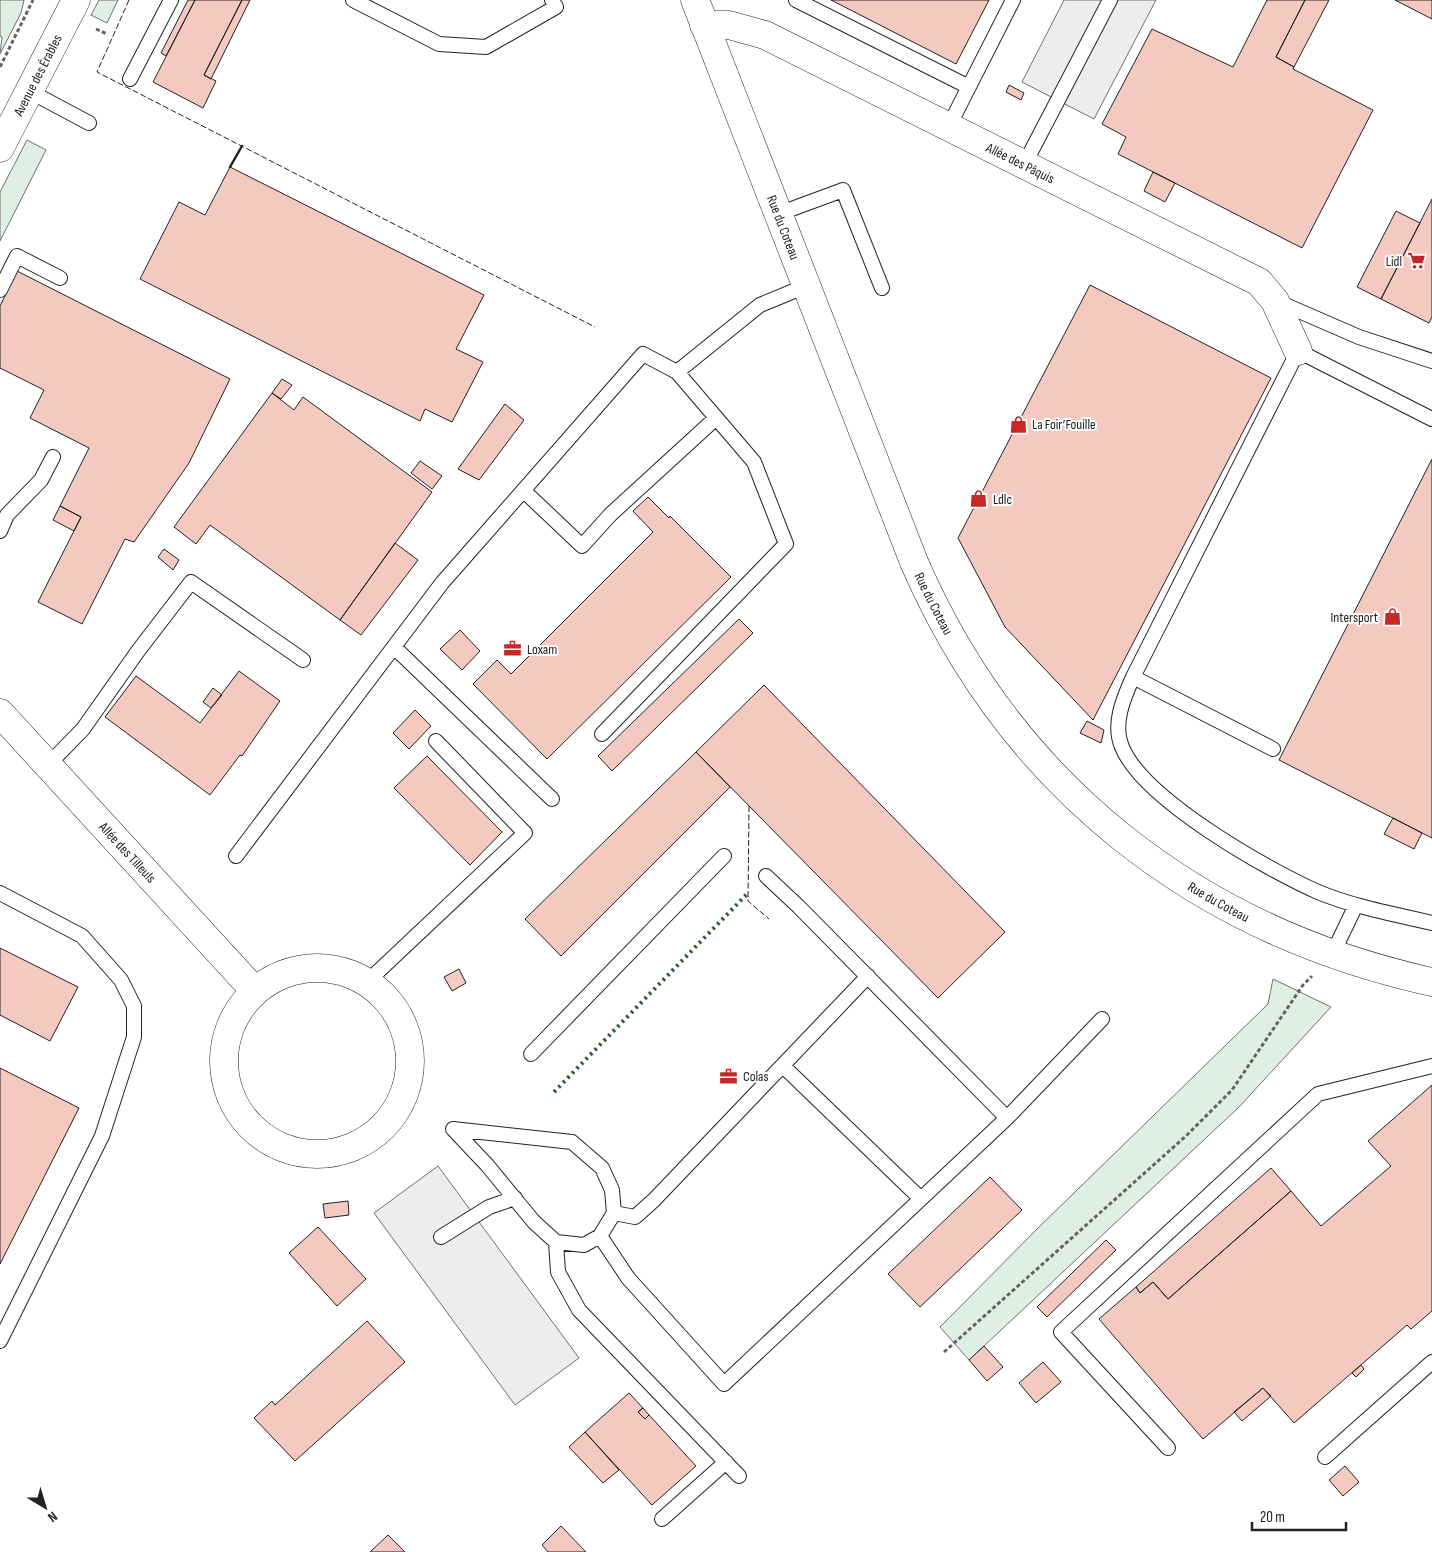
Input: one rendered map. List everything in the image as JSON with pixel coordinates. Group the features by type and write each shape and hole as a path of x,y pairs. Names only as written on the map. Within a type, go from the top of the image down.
{"street":[{"name":"Avenue des Érables","path":"0,148 76,0"},
{"name":"Allée des Pâquis","path":"700,12 729,25 765,35 1259,282 1275,301 1298,351"},
{"name":"Rue du Coteau","path":"700,12 929,597 975,677 1022,740 1086,808 1142,854 1185,884 1284,936 1332,955 1386,972 1432,982"},
{"name":"Allée des Tilleuls","path":"0,713 255,991"},
{"path":"307,968 325,968 346,972 367,982 382,994 395,1010 404,1028 410,1056 406,1088 389,1120 374,1134 350,1148 326,1153 305,1153 283,1148 266,1139 238,1111 230,1094 224,1067 225,1047 230,1027 242,1005 255,991 288,972 307,968"}],"lane":[{"path":"130,79 171,0"},
{"path":"353,0 439,44 486,47 556,7 552,0"},
{"path":"796,0 969,87"},
{"path":"948,128 1013,0"},
{"path":"1024,165 1110,0"},
{"path":"30,91 89,123"},
{"path":"778,214 843,190 882,288"},
{"path":"0,290 17,256 60,278"},
{"path":"677,372 760,305 806,286"},
{"path":"1275,301 1359,337 1432,361"},
{"path":"1432,419 1298,351 1133,677 1123,700 1118,724 1121,745 1143,777 1173,804 1272,868 1318,892 1356,905 1432,922"},
{"path":"236,856 442,583 524,492 643,354 677,372 754,462 786,544 602,734"},
{"path":"524,492 582,546 610,515 716,418"},
{"path":"0,531 7,515 41,480 53,457"},
{"path":"48,765 83,729 138,650 190,582 303,660"},
{"path":"394,648 552,799"},
{"path":"1133,677 1273,748"},
{"path":"367,982 525,833 436,741"},
{"path":"531,1054 724,856"},
{"path":"766,876 1008,1118"},
{"path":"0,893 82,936 121,980 134,1006 134,1037 102,1136 0,1341"},
{"path":"1332,955 1356,905"},
{"path":"614,1213 635,1217 654,1200 868,976"},
{"path":"600,1236 628,1278 724,1384 1008,1118 1102,1019"},
{"path":"784,1066 921,1199"},
{"path":"1168,1448 1061,1332 1318,1094 1432,1066"},
{"path":"453,1128 572,1142 602,1168 612,1190 614,1213 600,1236 584,1245 556,1242 534,1222 453,1128"},
{"path":"441,1237 489,1207 515,1198"},
{"path":"556,1242 558,1272 579,1310 740,1476"},
{"path":"1325,1456 1432,1362"},
{"path":"662,1520 726,1462"}],"path":[{"path":"0,67 33,0"},
{"path":"944,1352 1186,1136 1232,1090 1304,985 1332,955"}],"green space":[{"path":"0,0 24,0 21,13 0,54 2,37 0,36"},
{"path":"99,0 118,0 107,23 91,15"},
{"path":"27,140 46,150 0,241 0,192"},
{"path":"1273,979 1331,1007 1239,1107 969,1360 940,1327 1038,1228 1268,1004"}],"shaded area":[{"path":"1064,0 1156,0 1094,119 1022,82"},
{"path":"438,1166 579,1358 515,1405 374,1213"}],"building":[{"path":"188,0 195,0 166,56 161,53"},
{"path":"195,0 242,0 204,75 216,81 203,108 153,82"},
{"path":"242,0 250,0 211,79 204,75"},
{"path":"831,0 989,0 956,64"},
{"path":"1267,0 1305,0 1276,57 1294,67 1293,69 1373,110 1302,248 1118,154 1126,137 1102,124 1152,29 1233,67"},
{"path":"1305,0 1329,0 1294,67 1276,57"},
{"path":"1395,0 1432,0 1432,19"},
{"path":"1009,85 1024,93 1021,100 1006,92"},
{"path":"230,167 484,295 456,349 483,362 452,422 425,409 420,421 140,279 179,202 205,215"},
{"path":"1153,172 1175,183 1165,202 1144,191"},
{"name":"Lidl","path":"1432,199 1432,317 1429,323 1381,299"},
{"path":"1396,211 1420,223 1381,299 1357,287"},
{"path":"17,271 230,379 189,463 134,542 125,539 82,624 38,602 81,517 60,506 89,448 30,418 44,390 0,368 0,306"},
{"path":"1090,285 1271,378 1093,720 1005,627 958,538"},
{"path":"282,379 292,385 281,399 272,393"},
{"path":"272,393 294,410 303,397 432,492 340,620 210,525 196,544 174,527"},
{"path":"505,404 524,420 479,480 458,469"},
{"name":"Intersport","path":"1432,459 1432,838 1279,760"},
{"path":"420,461 442,476 432,489 411,473"},
{"path":"648,497 669,518 670,516 731,577 547,759 473,684 497,660 511,674 653,532 633,511"},
{"path":"60,506 81,517 74,531 53,520"},
{"path":"395,543 418,560 361,635 340,620"},
{"path":"164,549 179,560 173,570 158,557"},
{"path":"739,619 753,633 612,771 598,756"},
{"path":"460,630 480,651 462,670 440,649"},
{"path":"239,671 280,701 242,756 240,755 210,795 105,717 136,676 200,723"},
{"path":"764,685 1005,932 938,998 696,752"},
{"path":"213,688 222,695 211,708 203,702"},
{"path":"415,710 431,726 409,749 393,733"},
{"path":"1087,721 1104,730 1101,743 1080,733"},
{"path":"696,752 730,787 561,956 525,919"},
{"path":"427,756 502,832 470,865 394,788"},
{"path":"1393,818 1422,833 1414,849 1384,834"},
{"path":"0,948 78,987 50,1041 0,1015"},
{"path":"459,969 466,983 452,991 444,977"},
{"path":"0,1068 79,1108 0,1264"},
{"path":"1432,1085 1432,1311 1411,1329 1407,1325 1294,1423 1263,1388 1203,1439 1099,1319 1136,1287 1140,1293 1153,1282 1168,1299 1291,1191 1321,1226 1391,1166 1368,1141"},
{"path":"1271,1168 1291,1191 1168,1299 1153,1282 1140,1293 1136,1287"},
{"path":"990,1177 1022,1210 920,1307 888,1274"},
{"path":"348,1201 349,1215 325,1218 323,1204"},
{"path":"318,1227 366,1279 337,1306 289,1253"},
{"path":"1106,1240 1116,1250 1047,1317 1037,1307"},
{"path":"367,1321 405,1362 295,1461 254,1418 272,1401 275,1405"},
{"path":"984,1346 1003,1367 987,1381 969,1360"},
{"path":"1043,1362 1061,1382 1036,1403 1019,1383"},
{"path":"1361,1365 1364,1369 1356,1377 1352,1373"},
{"path":"1263,1388 1271,1396 1242,1421 1234,1412"},
{"path":"629,1393 643,1408 638,1412 645,1419 649,1415 696,1466 652,1505 585,1432"},
{"path":"643,1408 649,1415 645,1419 638,1412"},
{"path":"585,1432 619,1470 603,1483 569,1447"},
{"path":"1345,1466 1359,1482 1343,1496 1329,1480"},
{"path":"561,1526 586,1552 548,1552 542,1545"},
{"path":"388,1535 405,1552 370,1552"}],"hedge":[{"path":"554,1092 748,893"}],"fence":[{"path":"129,0 97,72 595,327"},
{"path":"749,806 748,901 769,919"}],"wall":[{"path":"230,167 242,146"}],"place":[{"name":"Lidl","path":"1416,261"},
{"name":"La Foir’Fouille","path":"1018,424"},
{"name":"Ldlc","path":"979,499"},
{"name":"Intersport","path":"1392,617"},
{"name":"Loxam","path":"513,649"},
{"name":"Colas","path":"729,1076"}]}
